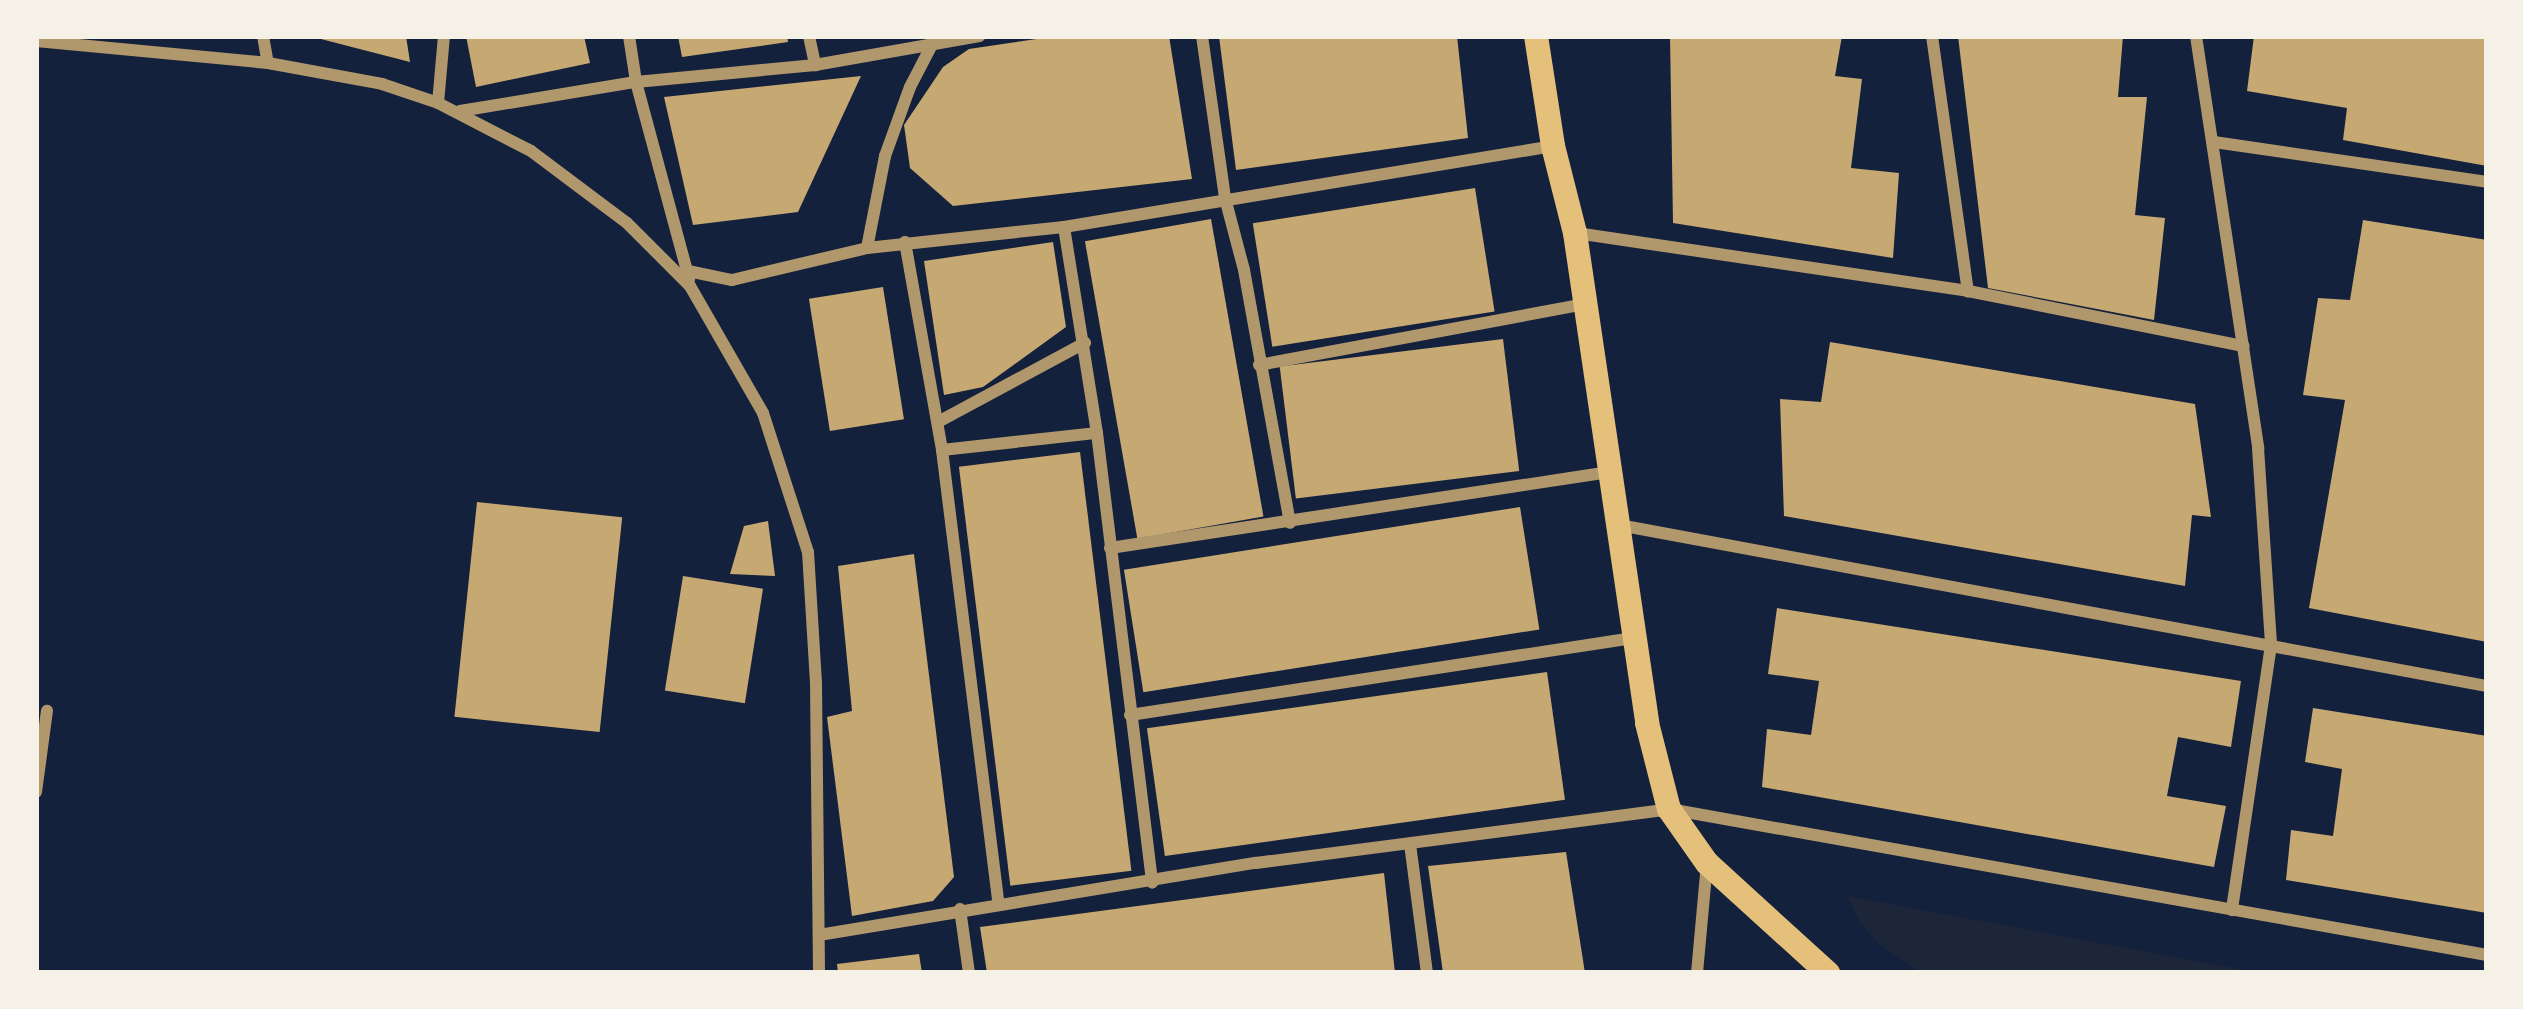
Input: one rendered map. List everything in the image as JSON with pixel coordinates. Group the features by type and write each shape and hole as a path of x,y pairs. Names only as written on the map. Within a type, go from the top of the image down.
{"main road":[{"path":"1536,36 1553,146 1574,233 1633,638 1669,809 1707,863 1828,973"}],"street":[{"path":"263,36 268,63"},
{"path":"438,103 443,36"},
{"path":"629,36 636,82 689,279 763,413 808,552 816,684 819,973"},
{"path":"809,36 815,65"},
{"path":"459,111 636,82 815,65 935,40 979,36"},
{"path":"1202,36 1225,198 1290,523"},
{"path":"1932,36 1968,291"},
{"path":"2197,36 2258,448 2271,645 2232,910"},
{"path":"36,41 92,40 268,63 382,83 438,103 531,152 628,223 689,279 732,280 867,248 1064,227 1553,146"},
{"path":"867,248 886,156 910,87 935,40"},
{"path":"2214,142 2487,182"},
{"path":"1064,227 1097,433 1152,883"},
{"path":"1574,233 1968,291 2244,346"},
{"path":"905,242 938,422 998,902"},
{"path":"1259,365 1585,304"},
{"path":"938,422 1084,343"},
{"path":"942,451 1097,433"},
{"path":"1111,548 1610,472"},
{"path":"1618,525 2487,686"},
{"path":"1130,715 1633,638"},
{"path":"36,792 46,711"},
{"path":"819,934 998,902 1669,809 2487,955"},
{"path":"1410,844 1427,973"},
{"path":"1697,973 1707,863"},
{"path":"960,909 969,973"}],"shaded area":[{"path":"1847,896 2261,973 1921,973 1880,945 1861,924"}],"building":[{"path":"406,36 410,62 317,38"},
{"path":"466,36 584,36 590,63 476,87"},
{"path":"678,36 787,36 788,42 682,57"},
{"path":"1057,36 1169,36 1192,179 953,206 910,168 904,125 943,67 969,49"},
{"path":"1219,36 1457,36 1468,138 1236,170"},
{"path":"1670,36 1842,36 1835,76 1862,79 1851,168 1899,173 1893,258 1673,223"},
{"path":"1958,36 2123,36 2118,97 2147,97 2135,215 2165,218 2154,320 1988,288"},
{"path":"2254,36 2487,36 2487,166 2343,140 2347,108 2247,91"},
{"path":"861,76 798,212 693,225 664,97"},
{"path":"1475,188 1495,311 1272,347 1253,223"},
{"path":"1211,219 1263,516 1137,539 1085,241"},
{"path":"2363,220 2487,240 2487,642 2309,608 2345,400 2303,395 2318,298 2350,300"},
{"path":"1053,242 1066,327 983,387 944,395 924,261"},
{"path":"883,287 904,419 830,431 809,299"},
{"path":"1503,339 1519,471 1296,498 1280,366"},
{"path":"1830,342 2195,404 2211,517 2192,515 2185,586 1784,516 1780,399 1821,402"},
{"path":"1080,452 1131,871 1010,886 959,467"},
{"path":"477,502 622,517 600,732 454,717"},
{"path":"1520,507 1539,629 1143,692 1124,570"},
{"path":"768,521 775,576 730,574 744,526"},
{"path":"914,554 954,877 933,901 852,916 827,717 852,711 838,566"},
{"path":"683,576 763,589 745,703 665,691"},
{"path":"1777,608 2241,681 2231,747 2178,737 2167,796 2226,806 2214,867 1762,787 1767,729 1811,735 1819,681 1768,674"},
{"path":"1547,672 1565,800 1165,856 1147,728"},
{"path":"2313,708 2487,736 2487,913 2286,880 2291,830 2333,836 2342,769 2305,762"},
{"path":"1566,852 1585,973 1443,973 1428,866"},
{"path":"1384,873 1395,973 987,973 980,927"},
{"path":"919,954 922,973 838,973 837,964"}]}
